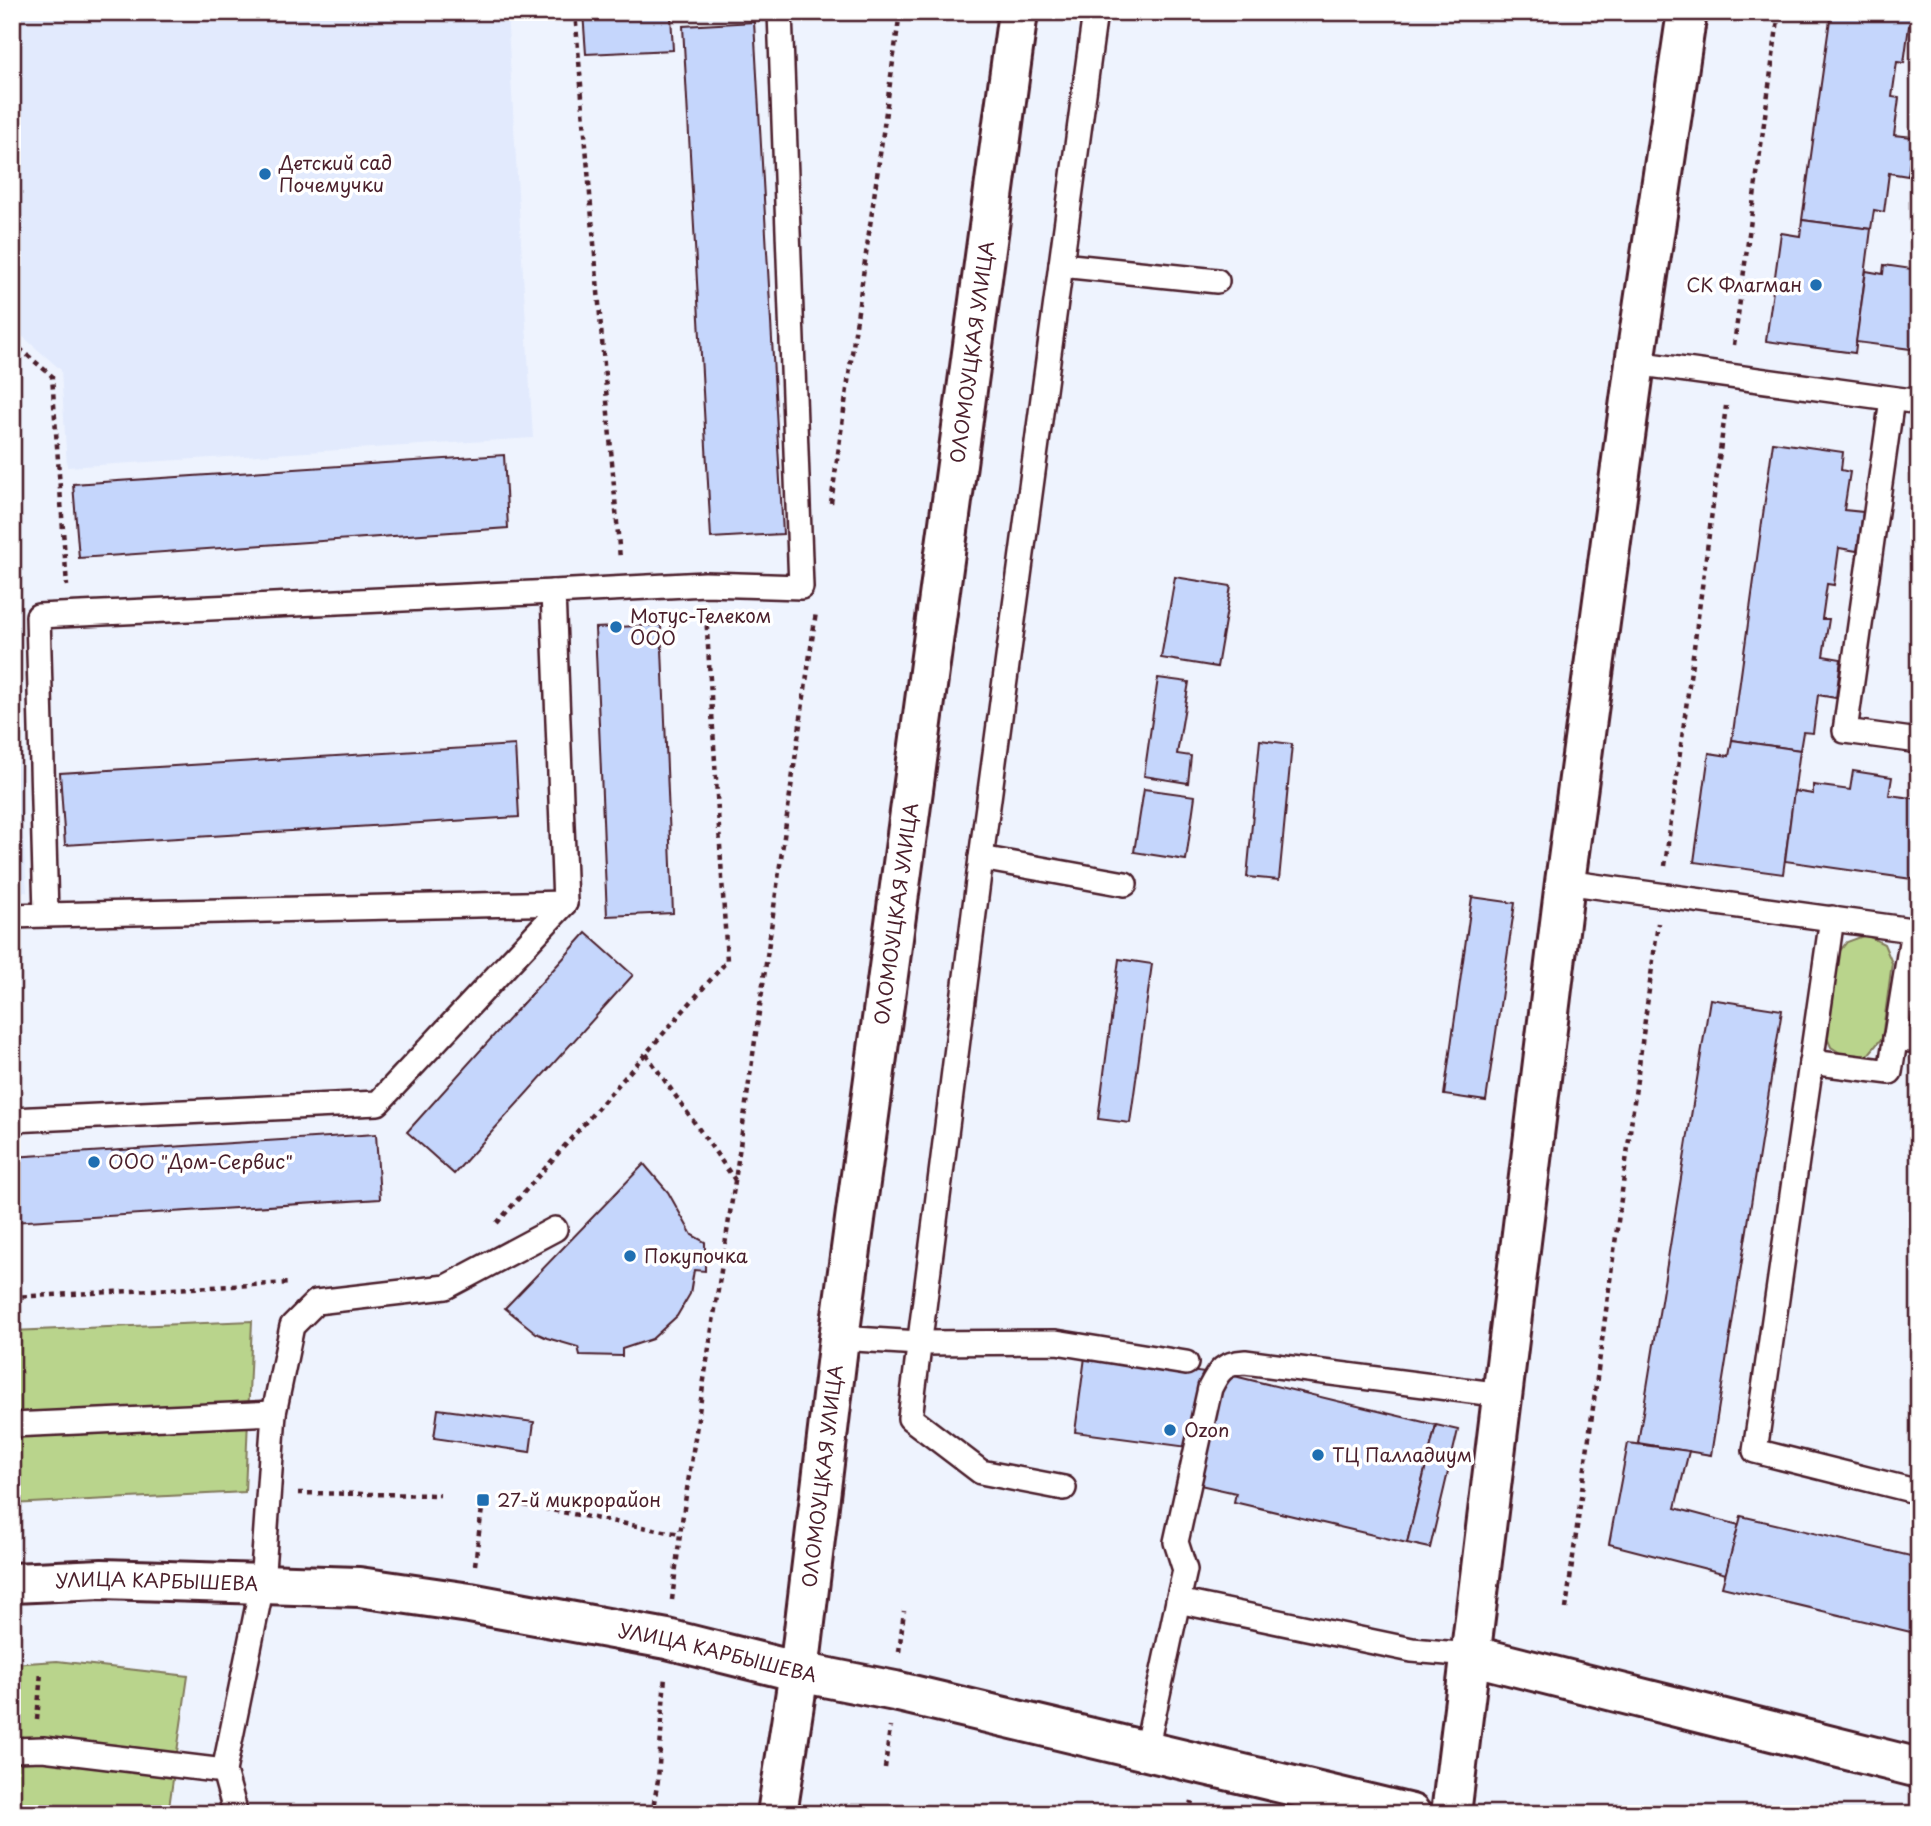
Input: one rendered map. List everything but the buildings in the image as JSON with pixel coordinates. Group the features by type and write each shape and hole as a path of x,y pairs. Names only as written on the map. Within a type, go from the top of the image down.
{"street":[{"name":"ОЛОМОУЦКАЯ УЛИЦА","path":"777,1814 799,1672 839,1338 1018,12"},
{"path":"1451,1814 1565,882 1635,363 1687,12"},
{"name":"УЛИЦА КАРБЫШЕВА","path":"12,1583 102,1579 359,1587 470,1604 667,1639 799,1672 895,1691 1146,1750 1353,1807 1412,1814"},
{"path":"1470,1655 1919,1768"}],"lane":[{"path":"46,915 38,617 705,584 800,587 780,12"},
{"path":"1064,1488 981,1472 910,1418 981,858 1095,12"},
{"path":"1061,265 1217,281"},
{"path":"1635,363 1919,402"},
{"path":"1892,398 1845,731 1919,741"},
{"path":"12,1120 378,1103 565,903 553,592"},
{"path":"981,858 1125,884"},
{"path":"1565,882 1916,930 1890,1072 1811,1062"},
{"path":"12,916 565,903"},
{"path":"1832,918 1755,1451 1919,1492"},
{"path":"1895,1038 1919,1041"},
{"path":"233,1814 234,1807 224,1771 262,1585 274,1413 292,1326 316,1302 446,1287 555,1229"},
{"path":"839,1338 919,1343 1056,1342 1186,1363"},
{"path":"1146,1750 1185,1570 1176,1542 1210,1388 1218,1372 1232,1363 1245,1362 1502,1395"},
{"path":"12,1425 274,1413"},
{"path":"1178,1601 1412,1650 1470,1655"},
{"path":"23,1750 224,1771"}],"path":[{"path":"575,12 622,589"},
{"path":"1566,1609 1779,12"},
{"path":"12,342 52,376 69,615"},
{"path":"495,1225 727,961 705,584"},
{"path":"646,1054 735,1181 680,1534 667,1639 658,1780 652,1814"},
{"path":"12,1297 300,1283"},
{"path":"268,1493 440,1495"},
{"path":"470,1604 482,1500"},
{"path":"524,1505 680,1534"},
{"path":"901,1637 904,1611"},
{"path":"23,1750 41,1672"}],"shaded area":[{"name":"Детский сад Почемучки","path":"19,12 507,12 533,438 67,467 61,370 12,327 12,21"},
{"path":"12,670 27,892 12,892"}],"green space":[{"path":"1866,935 1884,944 1892,963 1882,1038 1868,1055 1848,1058 1831,1047 1824,1031 1835,957 1847,942"},
{"path":"252,1321 245,1492 12,1504 12,1331"},
{"path":"57,1661 188,1676 168,1814 12,1814 12,1664"}],"place":[{"name":"Детский сад Почемучки","path":"265,174"},
{"name":"СК Флагман","path":"1816,285"},
{"name":"Мотус-Телеком ООО","path":"616,627"},
{"name":"ООО \"Дом-Сервис\"","path":"94,1162"},
{"name":"Покупочка","path":"630,1256"},
{"name":"Ozon","path":"1170,1430"},
{"name":"ТЦ Палладиум","path":"1318,1455"},
{"name":"27-й микрорайон","path":"483,1500"}]}
